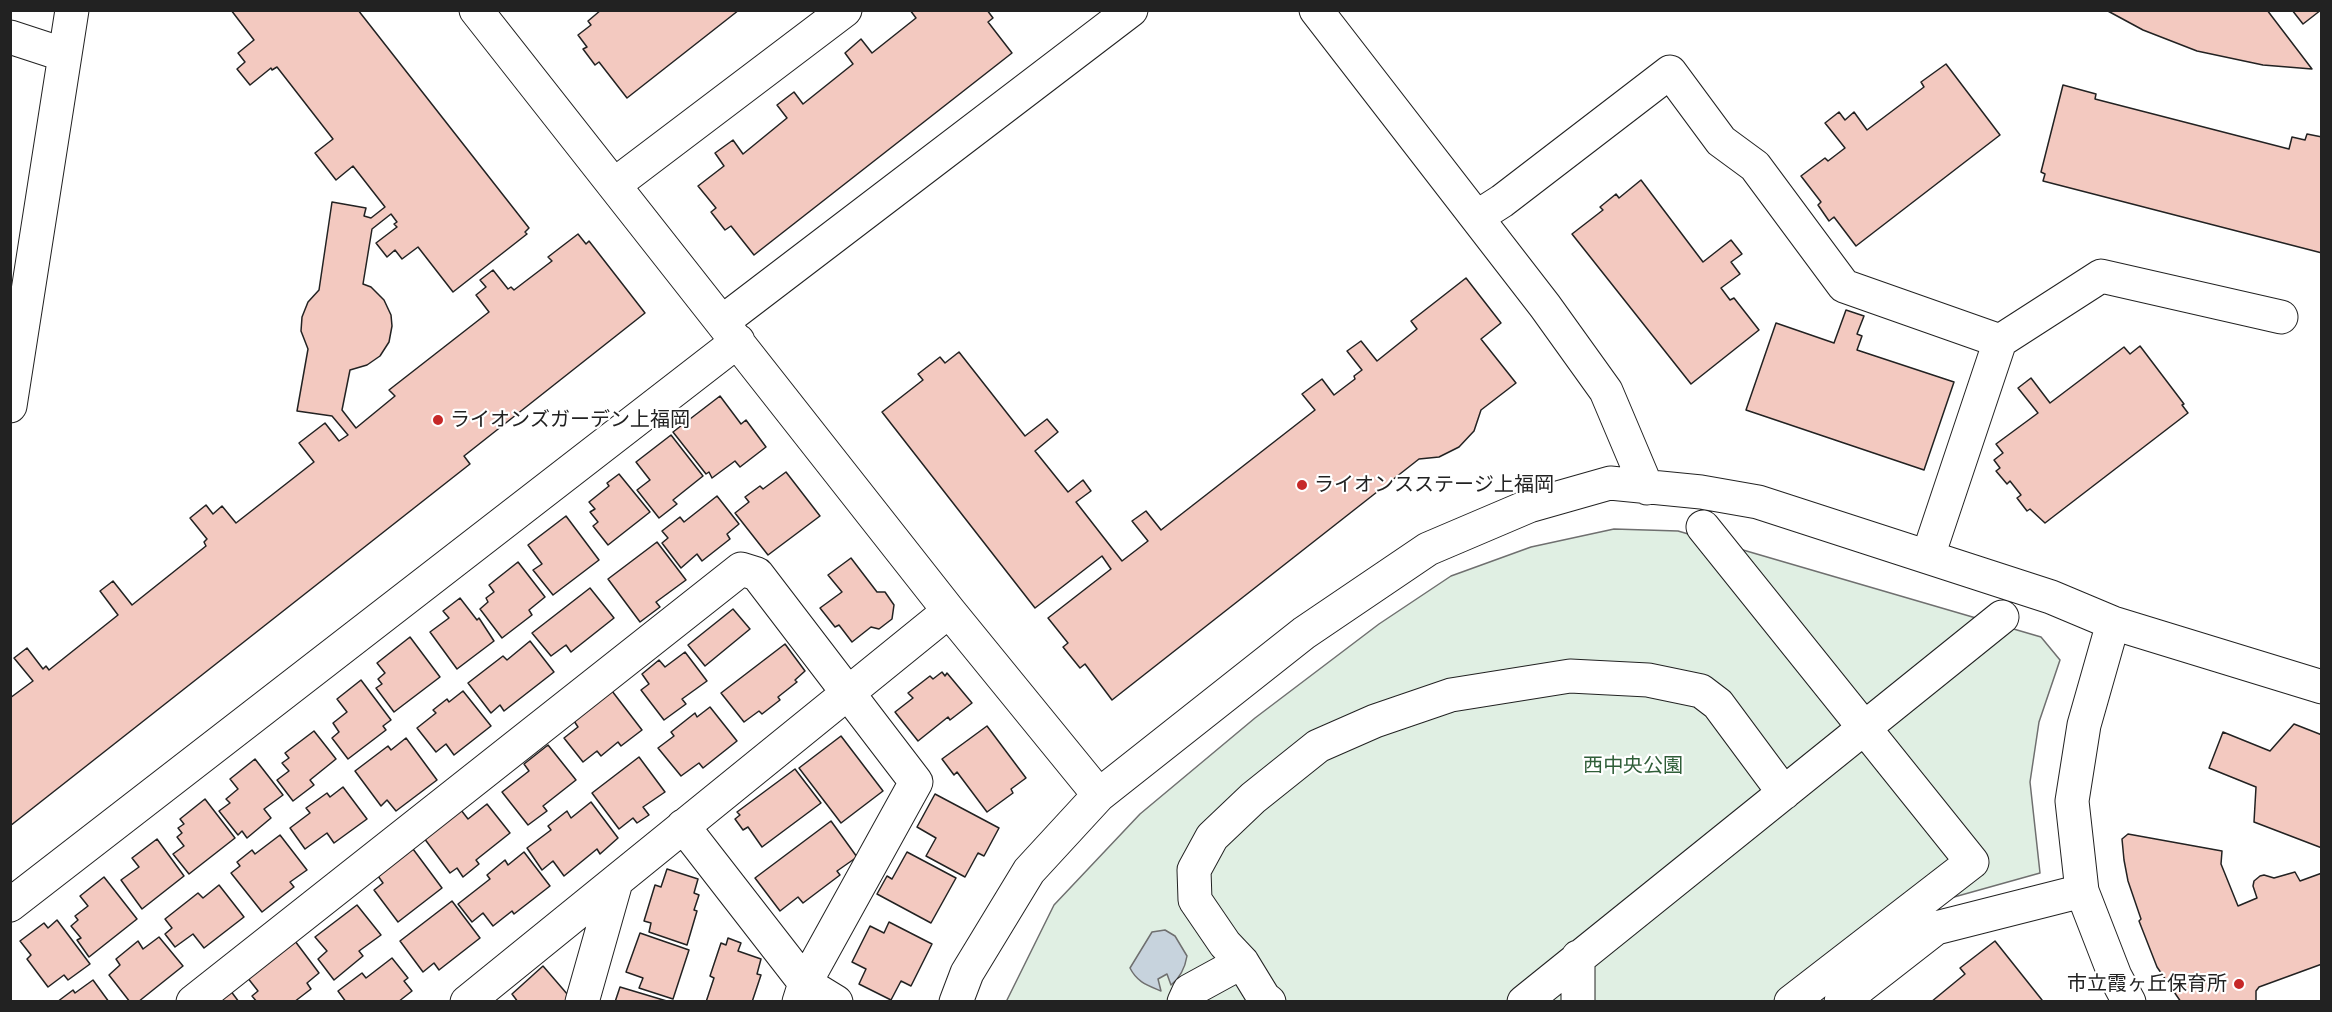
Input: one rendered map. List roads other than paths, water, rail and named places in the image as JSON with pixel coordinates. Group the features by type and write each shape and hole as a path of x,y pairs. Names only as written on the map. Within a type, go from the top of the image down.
{"street":[{"path":"10,406 15,347 72,10"},
{"path":"614,185 845,10"},
{"path":"10,905 1131,10"},
{"path":"1316,10 1545,306 1606,391 1647,488"},
{"path":"482,12 614,185 949,611 1099,795"},
{"path":"10,37 65,55"},
{"path":"1477,217 1502,201 1670,72 1721,141 1755,166 1844,286 2000,341"},
{"path":"1928,556 2000,341 2101,276 2282,317"},
{"path":"956,1002 967,973 1029,871 1099,795 1304,633 1428,549 1529,506 1610,483 1701,492 1758,502 2051,597 2113,623 2322,687"},
{"path":"1703,527 1972,862 1791,1002"},
{"path":"193,1002 741,569 757,574 916,782 802,992"},
{"path":"467,1002 949,611"},
{"path":"1524,1002 2002,617"},
{"path":"2113,623 2084,725 2072,801 2082,891 2115,976 2129,1002"},
{"path":"1269,1002 1195,900 1194,870 1212,837 1253,798 1318,746 1375,721 1451,695 1570,676 1648,680 1701,691 1718,704 1784,793"},
{"path":"683,826 802,992 836,1002"},
{"path":"582,1002 616,882"},
{"path":"1840,1002 1936,928 2082,891"},
{"path":"1578,957 1578,1002"},
{"path":"1184,1002 1189,991 1242,962"}],"place":[{"name":"ライオンズガーデン上福岡","path":"438,420"},
{"name":"ライオンスステージ上福岡","path":"1302,485"},
{"name":"市立霞ヶ丘保育所","path":"2239,984"}],"park label":[{"name":"西中央公園","path":"1633,766"}]}
